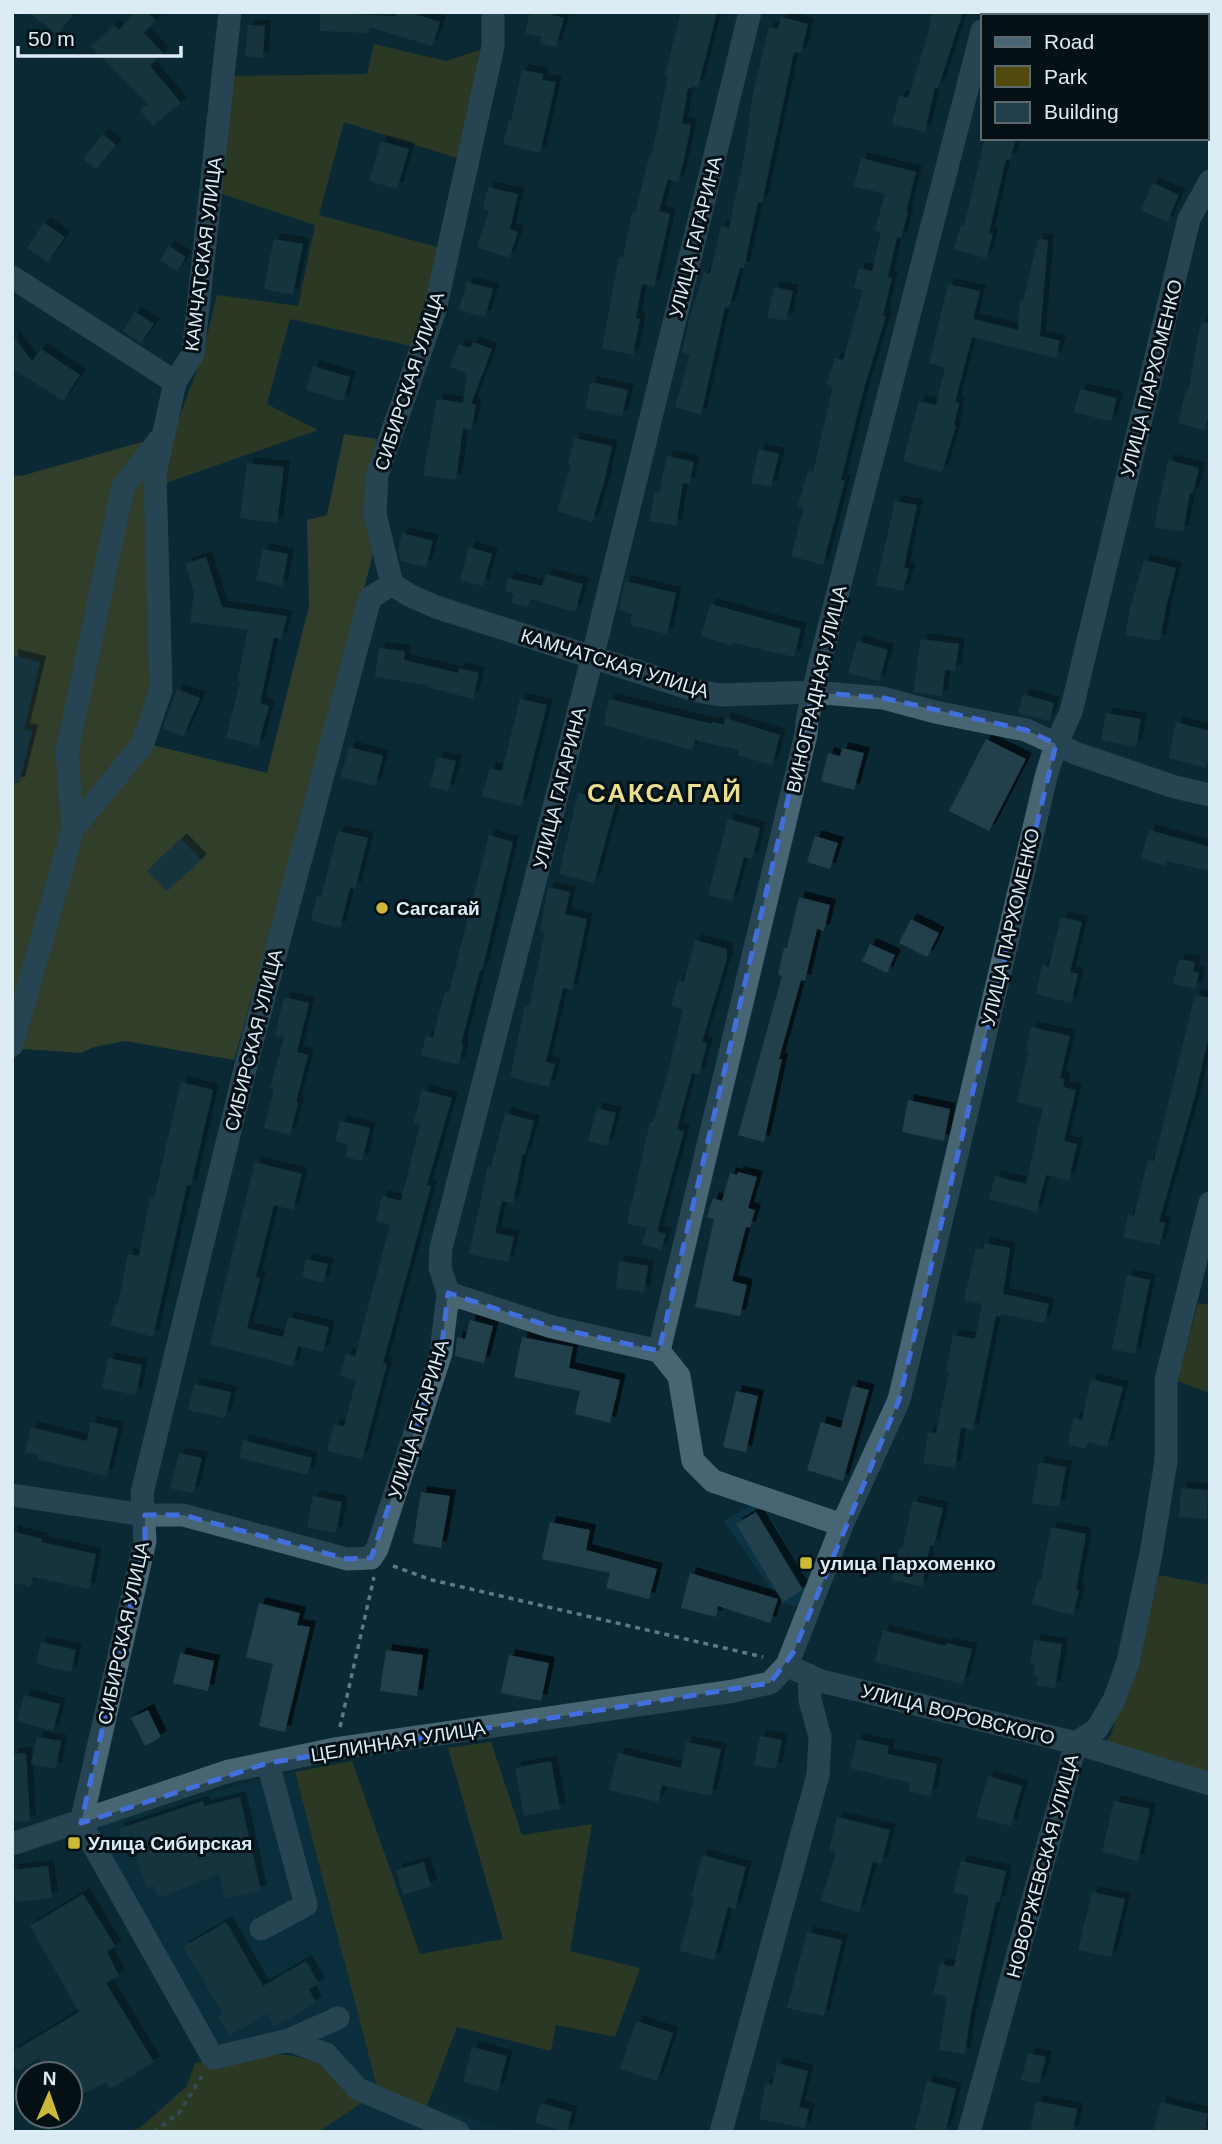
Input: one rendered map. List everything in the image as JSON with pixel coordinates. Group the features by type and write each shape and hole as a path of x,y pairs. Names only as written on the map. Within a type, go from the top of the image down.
{"street":[{"name":"КАМЧАТСКАЯ УЛИЦА","path":"73,829 142,746 161,690 155,474 175,382 193,354 230,12"},
{"name":"СИБИРСКАЯ УЛИЦА","path":"81,1823 145,1541 142,1493 243,1078 366,611 370,598 392,584 375,514 377,475 435,310 493,46 493,12"},
{"name":"УЛИЦА ГАГАРИНА","path":"371,1558 377,1549 442,1353 448,1293 440,1267 441,1248 592,659 750,12"},
{"name":"ВИНОГРАДНАЯ УЛИЦА","path":"659,1351 806,734 813,692 981,35"},
{"name":"УЛИЦА ПАРХОМЕНКО","path":"788,1665 842,1525 898,1400 1055,744 1070,712 1189,219 1210,181"},
{"path":"12,277 175,382"},
{"path":"12,1045 73,829 67,752 123,487 164,434"},
{"name":"КАМЧАТСКАЯ УЛИЦА","path":"392,584 436,607 698,691 721,695 813,692 883,698 935,712 1026,730 1074,753 1175,787 1210,795"},
{"name":"НОВОРЖЕВСКАЯ УЛИЦА","path":"969,2132 1076,1743 1097,1729 1114,1700 1128,1662 1151,1554 1166,1461 1166,1380 1210,1203"},
{"path":"448,1293 552,1327 659,1351 680,1376 693,1461 713,1480 842,1525"},
{"path":"12,1495 145,1515 183,1515 347,1559 371,1558"},
{"name":"УЛИЦА ВОРОВСКОГО","path":"788,1665 821,1681 1076,1743 1210,1784"},
{"name":"ЦЕЛИННАЯ УЛИЦА","path":"12,1844 229,1771 335,1749 734,1691 770,1683 788,1665"},
{"path":"720,2132 818,1775 820,1737 810,1699 809,1675"},
{"path":"261,1929 306,1905 268,1763"},
{"path":"81,1823 213,2057 289,2040 338,2018"},
{"path":"289,2040 327,2054 358,2089 458,2132"}],"path":[{"path":"371,1558 432,1580 747,1653 788,1665"},
{"path":"335,1749 375,1573 371,1558"},
{"path":"154,2132 179,2113 213,2057"}],"highlighted area":[{"path":"813,692 883,698 1026,730 1056,744 899,1400 793,1653 770,1683 268,1763 81,1823 145,1541 145,1515 183,1515 347,1559 371,1558 441,1353 448,1293 552,1327 659,1351"}],"shaded area":[{"path":"344,434 377,439 368,472 373,554 317,769 234,1060 125,1041 94,1047 81,1053 24,1049 12,1060 12,475 21,476 142,442 153,644 148,744 267,773 309,606 307,520 327,515"},
{"path":"751,1505 766,1509 810,1585 802,1607 781,1603 724,1522"},
{"path":"295,1772 378,2091 514,2132 318,2132 329,2123 328,2049 224,2046 216,2042 99,1842 102,1824 249,1782"}],"green space":[{"path":"374,44 446,61 480,50 463,160 344,122 319,215 441,248 411,346 290,319 267,404 318,430 163,484 173,434 202,357 217,295 298,306 315,225 222,194 232,76 367,74"},
{"path":"1198,1303 1210,1305 1210,1393 1177,1381"},
{"path":"1159,1575 1210,1585 1210,1793 1096,1754 1111,1735"},
{"path":"491,1742 522,1835 592,1824 570,1951 640,1968 615,2037 556,2025 551,2051 457,2027 427,2106 378,2091 295,1772 352,1761 420,1954 503,1939 448,1748"},
{"path":"251,2054 289,2055 315,2061 366,2100 318,2132 129,2132 141,2127 187,2086 195,2063"}],"building":[{"path":"28,12 75,12 58,35"},
{"path":"135,12 147,12 156,20 144,33 163,53 150,66 181,103 153,126 140,110 148,104 91,47 114,25 119,30"},
{"path":"396,12 408,12 440,22 432,46 369,27 369,33 320,31 320,13 395,16"},
{"path":"530,12 564,18 556,47 540,43 542,37 525,33"},
{"path":"681,12 717,12 698,87 688,88 682,123 691,125 684,159 678,182 668,179 659,211 670,214 654,287 642,284 636,318 640,319 633,355 602,348 619,257 623,258 632,212 635,213 652,153 668,76 665,75"},
{"path":"932,12 963,12 938,88 935,87 925,132 892,124 899,96 908,98"},
{"path":"781,17 808,24 801,53 794,52 762,203 758,202 744,268 740,267 729,308 725,307 701,415 675,407 690,355 682,353 704,272 710,274 721,226 729,228 745,151 753,93 769,27 778,29"},
{"path":"248,25 265,26 263,58 245,56"},
{"path":"522,70 543,74 542,80 556,82 540,153 503,144"},
{"path":"103,134 116,145 96,170 83,159"},
{"path":"985,140 1015,140 1010,160 1006,159 989,233 993,234 986,258 954,249 961,225 964,226"},
{"path":"381,141 409,149 397,189 369,181"},
{"path":"861,158 916,172 908,212 901,238 897,237 888,277 892,278 883,315 886,316 863,392 841,480 845,481 823,565 791,556 804,508 798,506 808,471 813,472 833,386 827,384 835,358 843,360 863,290 854,288 859,268 872,271 881,232 875,230 885,194 854,186"},
{"path":"1153,183 1179,195 1167,222 1141,210"},
{"path":"488,187 518,194 510,229 518,232 509,258 477,247 489,211 483,210"},
{"path":"44,223 65,237 48,262 27,248"},
{"path":"274,239 303,244 293,295 264,289"},
{"path":"1038,239 1048,240 1040,336 1060,341 1056,358 972,337 955,402 959,403 954,425 956,426 942,472 903,461 919,401 936,405 945,368 929,363 948,284 980,291 973,319 1018,330 1020,301 1023,301"},
{"path":"169,246 186,257 177,271 160,260"},
{"path":"467,282 493,289 485,317 459,310"},
{"path":"774,287 793,291 786,321 767,317"},
{"path":"135,312 154,324 141,343 123,331"},
{"path":"1201,322 1210,323 1210,409 1205,430 1178,423 1186,390 1188,391"},
{"path":"12,334 32,361 41,349 80,375 63,401 12,368"},
{"path":"473,342 492,349 471,404 476,405 471,430 463,428 456,480 423,475 437,399 463,403 467,373 450,367 459,344 470,348"},
{"path":"313,366 350,377 343,401 306,390"},
{"path":"591,382 628,390 622,416 585,408"},
{"path":"1080,389 1117,398 1111,421 1074,412"},
{"path":"574,438 612,446 592,522 557,511 571,465 568,464"},
{"path":"759,449 779,454 771,487 751,483"},
{"path":"667,456 694,462 689,484 683,483 676,526 649,521 655,492 659,493"},
{"path":"1168,460 1199,468 1193,494 1190,493 1183,532 1154,527"},
{"path":"247,463 284,467 277,523 240,518"},
{"path":"895,501 917,505 904,568 909,569 903,591 876,585"},
{"path":"402,533 433,541 426,567 401,561 398,550"},
{"path":"469,547 492,554 483,586 460,580"},
{"path":"263,549 288,554 282,586 256,580"},
{"path":"206,557 222,607 287,616 281,639 274,637 260,703 269,706 258,746 226,738 240,682 237,681 248,630 190,622 194,592 185,564"},
{"path":"1144,560 1176,568 1160,641 1125,635"},
{"path":"546,574 583,584 575,612 530,599 528,607 511,603 514,594 505,591 508,578 542,586"},
{"path":"625,581 676,593 667,634 630,625 632,614 619,610"},
{"path":"710,604 801,629 794,657 733,643 732,646 701,636"},
{"path":"921,639 959,644 955,671 945,670 942,696 913,692"},
{"path":"857,641 888,650 879,681 848,673"},
{"path":"379,648 405,651 404,660 458,673 459,668 479,673 473,699 427,687 428,685 375,677"},
{"path":"12,655 40,662 24,729 32,731 19,783 12,783"},
{"path":"177,689 200,698 183,737 163,728"},
{"path":"1023,694 1054,703 1049,721 1018,713"},
{"path":"520,699 547,705 521,806 482,796 490,768 502,771"},
{"path":"609,699 712,724 724,725 725,718 780,735 772,765 738,755 739,750 695,740 692,750 604,725"},
{"path":"1106,713 1141,719 1136,747 1101,740"},
{"path":"1176,722 1210,731 1210,754 1206,768 1169,758"},
{"path":"986,739 1026,759 989,831 949,811"},
{"path":"349,747 383,756 375,786 341,777"},
{"path":"842,748 864,753 854,790 821,781 828,753 840,756"},
{"path":"437,757 456,761 448,791 430,786"},
{"path":"578,793 616,802 594,883 559,874"},
{"path":"728,819 760,828 752,859 744,857 732,901 708,895"},
{"path":"1149,830 1210,847 1210,871 1166,861 1165,866 1141,858"},
{"path":"338,831 368,838 355,889 350,888 340,928 311,920 317,895 321,897"},
{"path":"489,835 513,842 461,1045 459,1065 421,1055 426,1036 433,1038 445,991 449,992"},
{"path":"815,836 838,843 830,869 807,862"},
{"path":"181,839 201,860 167,891 147,871"},
{"path":"548,887 570,892 565,914 587,919 572,990 563,988 546,1062 555,1064 549,1087 510,1077 525,1005 529,1006 545,933 540,931"},
{"path":"799,897 830,905 824,931 817,929 805,981 801,980 779,1059 782,1059 764,1142 738,1135 782,976 778,975"},
{"path":"1061,917 1082,922 1070,972 1078,974 1071,1003 1036,994 1042,965 1049,967"},
{"path":"911,919 939,933 927,957 899,943"},
{"path":"695,940 727,949 727,958 702,1042 707,1043 699,1075 692,1073 677,1129 684,1131 657,1231 666,1234 661,1250 642,1244 647,1228 627,1224 650,1122 653,1122 665,1084 683,1010 671,1006 678,980 684,982"},
{"path":"870,944 895,955 887,973 862,961"},
{"path":"1179,959 1195,962 1193,971 1199,973 1195,989 1173,984"},
{"path":"1195,995 1210,998 1210,1031 1195,1096 1159,1222 1165,1223 1160,1245 1123,1237 1128,1215 1134,1216 1148,1160 1154,1161"},
{"path":"284,997 309,1003 297,1052 308,1055 290,1135 264,1128 274,1089 270,1088 284,1037 275,1035"},
{"path":"1031,1027 1070,1036 1060,1078 1065,1079 1063,1087 1076,1090 1064,1141 1077,1144 1069,1180 1046,1175 1036,1212 989,1199 995,1176 1026,1184 1043,1108 1017,1102 1029,1051 1026,1050"},
{"path":"181,1082 213,1090 191,1186 187,1185 153,1337 110,1325 118,1304 128,1254 139,1256 150,1198 154,1198"},
{"path":"422,1090 452,1098 427,1185 431,1186 383,1363 387,1364 362,1459 327,1451 334,1424 344,1427 356,1380 340,1376 346,1354 355,1356 390,1225 376,1221 382,1196 401,1201 420,1124 414,1123"},
{"path":"908,1100 950,1109 944,1141 902,1132"},
{"path":"597,1108 616,1113 607,1146 588,1141"},
{"path":"505,1113 534,1121 525,1155 523,1154 513,1203 502,1201 495,1233 514,1237 508,1262 469,1254 488,1166 491,1167"},
{"path":"340,1121 370,1128 362,1161 345,1157 348,1145 335,1141"},
{"path":"255,1162 302,1174 293,1210 274,1205 256,1277 260,1278 247,1328 283,1337 288,1317 329,1327 323,1352 298,1346 293,1366 210,1344"},
{"path":"738,1172 757,1177 748,1208 755,1210 750,1228 746,1227 732,1281 747,1285 740,1316 695,1307 714,1219 707,1217 713,1198 722,1201 730,1173 737,1175"},
{"path":"984,1243 1010,1248 1003,1294 1049,1304 1044,1323 1001,1314 1001,1317 996,1316 973,1430 961,1427 955,1468 923,1463 928,1432 936,1433 949,1371 946,1370 953,1335 975,1339 982,1304 964,1300 976,1248 983,1249"},
{"path":"306,1259 328,1264 323,1283 302,1277"},
{"path":"619,1261 648,1266 644,1292 616,1288"},
{"path":"1127,1275 1150,1280 1135,1354 1112,1349"},
{"path":"470,1320 493,1326 484,1363 455,1356 457,1337 465,1339"},
{"path":"522,1337 573,1347 569,1368 620,1380 610,1423 575,1414 580,1391 514,1377"},
{"path":"108,1358 142,1365 136,1395 102,1388"},
{"path":"1091,1379 1123,1387 1107,1447 1088,1442 1086,1449 1068,1444 1074,1418 1082,1420"},
{"path":"194,1384 231,1392 225,1418 188,1410"},
{"path":"852,1386 869,1390 843,1481 807,1470 821,1422 841,1428"},
{"path":"736,1391 758,1396 746,1452 723,1447"},
{"path":"91,1422 118,1428 107,1476 37,1459 38,1455 25,1452 31,1427 87,1441"},
{"path":"243,1440 312,1458 308,1475 239,1458"},
{"path":"179,1453 202,1458 193,1493 170,1488"},
{"path":"1039,1462 1066,1467 1059,1507 1032,1503"},
{"path":"1181,1488 1208,1490 1207,1519 1179,1517"},
{"path":"421,1492 450,1496 441,1548 413,1543"},
{"path":"313,1496 342,1502 336,1533 307,1527"},
{"path":"913,1501 943,1508 934,1546 930,1545 922,1586 892,1580"},
{"path":"756,1512 802,1588 783,1602 736,1524"},
{"path":"550,1522 590,1530 586,1550 657,1569 649,1599 606,1588 610,1573 542,1559"},
{"path":"1051,1527 1086,1534 1076,1590 1079,1591 1073,1615 1032,1604 1038,1580 1041,1581"},
{"path":"12,1531 42,1539 41,1542 96,1554 89,1589 33,1577 30,1587 12,1582"},
{"path":"690,1573 778,1599 770,1623 718,1606 716,1617 681,1608"},
{"path":"259,1603 300,1613 297,1625 310,1627 285,1732 259,1726 273,1664 246,1657"},
{"path":"883,1630 946,1646 946,1643 972,1649 963,1684 875,1662"},
{"path":"1034,1640 1062,1644 1055,1688 1036,1685 1038,1676 1033,1675 1035,1664 1030,1663"},
{"path":"41,1642 76,1650 71,1672 36,1664"},
{"path":"386,1650 423,1655 417,1696 380,1691"},
{"path":"180,1653 214,1661 208,1691 173,1683"},
{"path":"509,1655 549,1663 541,1701 501,1693"},
{"path":"24,1695 60,1704 53,1731 17,1721"},
{"path":"148,1710 161,1737 145,1746 131,1718"},
{"path":"760,1736 782,1740 776,1769 754,1765"},
{"path":"37,1737 61,1741 56,1769 31,1764"},
{"path":"857,1739 889,1746 887,1754 937,1764 931,1796 909,1791 910,1783 850,1768"},
{"path":"686,1742 721,1749 711,1796 662,1785 658,1802 609,1790 618,1753 681,1768"},
{"path":"26,1753 30,1821 12,1822 12,1754"},
{"path":"551,1761 560,1809 524,1816 515,1768"},
{"path":"988,1776 1022,1786 1011,1826 976,1817"},
{"path":"240,1797 261,1891 225,1899 219,1874 159,1898 154,1886 147,1889 133,1851 127,1853 118,1829 203,1801 204,1806"},
{"path":"1114,1801 1150,1809 1138,1861 1102,1852"},
{"path":"837,1817 890,1830 881,1864 873,1862 859,1912 821,1901 836,1852 829,1850"},
{"path":"702,1855 746,1867 735,1909 728,1907 714,1960 680,1951"},
{"path":"961,1861 1006,1871 999,1903 996,1902 970,2018 965,2054 939,2050 947,1997 933,1993 940,1964 954,1967 969,1896 953,1892"},
{"path":"424,1862 431,1886 403,1895 396,1870"},
{"path":"48,1866 52,1898 15,1902 12,1870"},
{"path":"1092,1892 1125,1899 1111,1957 1078,1950"},
{"path":"83,1894 116,1947 107,1951 119,1976 106,1983 154,2062 110,2089 106,2082 84,2094 84,2060 39,2058 14,2060 14,2064 12,2052 79,2012 30,1926"},
{"path":"226,1922 263,1986 306,1961 319,1984 309,1989 316,2003 274,2027 267,2014 229,2036 218,2017 223,2014 183,1947"},
{"path":"807,1932 842,1940 824,2016 787,2008"},
{"path":"636,2021 673,2033 657,2081 620,2069"},
{"path":"472,2047 507,2056 498,2091 463,2082"},
{"path":"1028,2053 1046,2057 1039,2084 1021,2080"},
{"path":"777,2063 808,2071 799,2107 809,2109 805,2128 759,2119 765,2084 772,2085"},
{"path":"927,2081 956,2089 945,2132 914,2132"},
{"path":"1036,2101 1077,2109 1073,2132 1030,2132"},
{"path":"1161,2102 1208,2114 1204,2132 1153,2132"},
{"path":"541,2103 572,2112 567,2132 535,2123"}],"place":[{"name":"Сагсагай","path":"382,908"},
{"name":"улица Пархоменко","path":"806,1563"},
{"name":"Улица Сибирская","path":"74,1843"}],"district":[{"name":"САКСАГАЙ","path":"665,793"}]}
